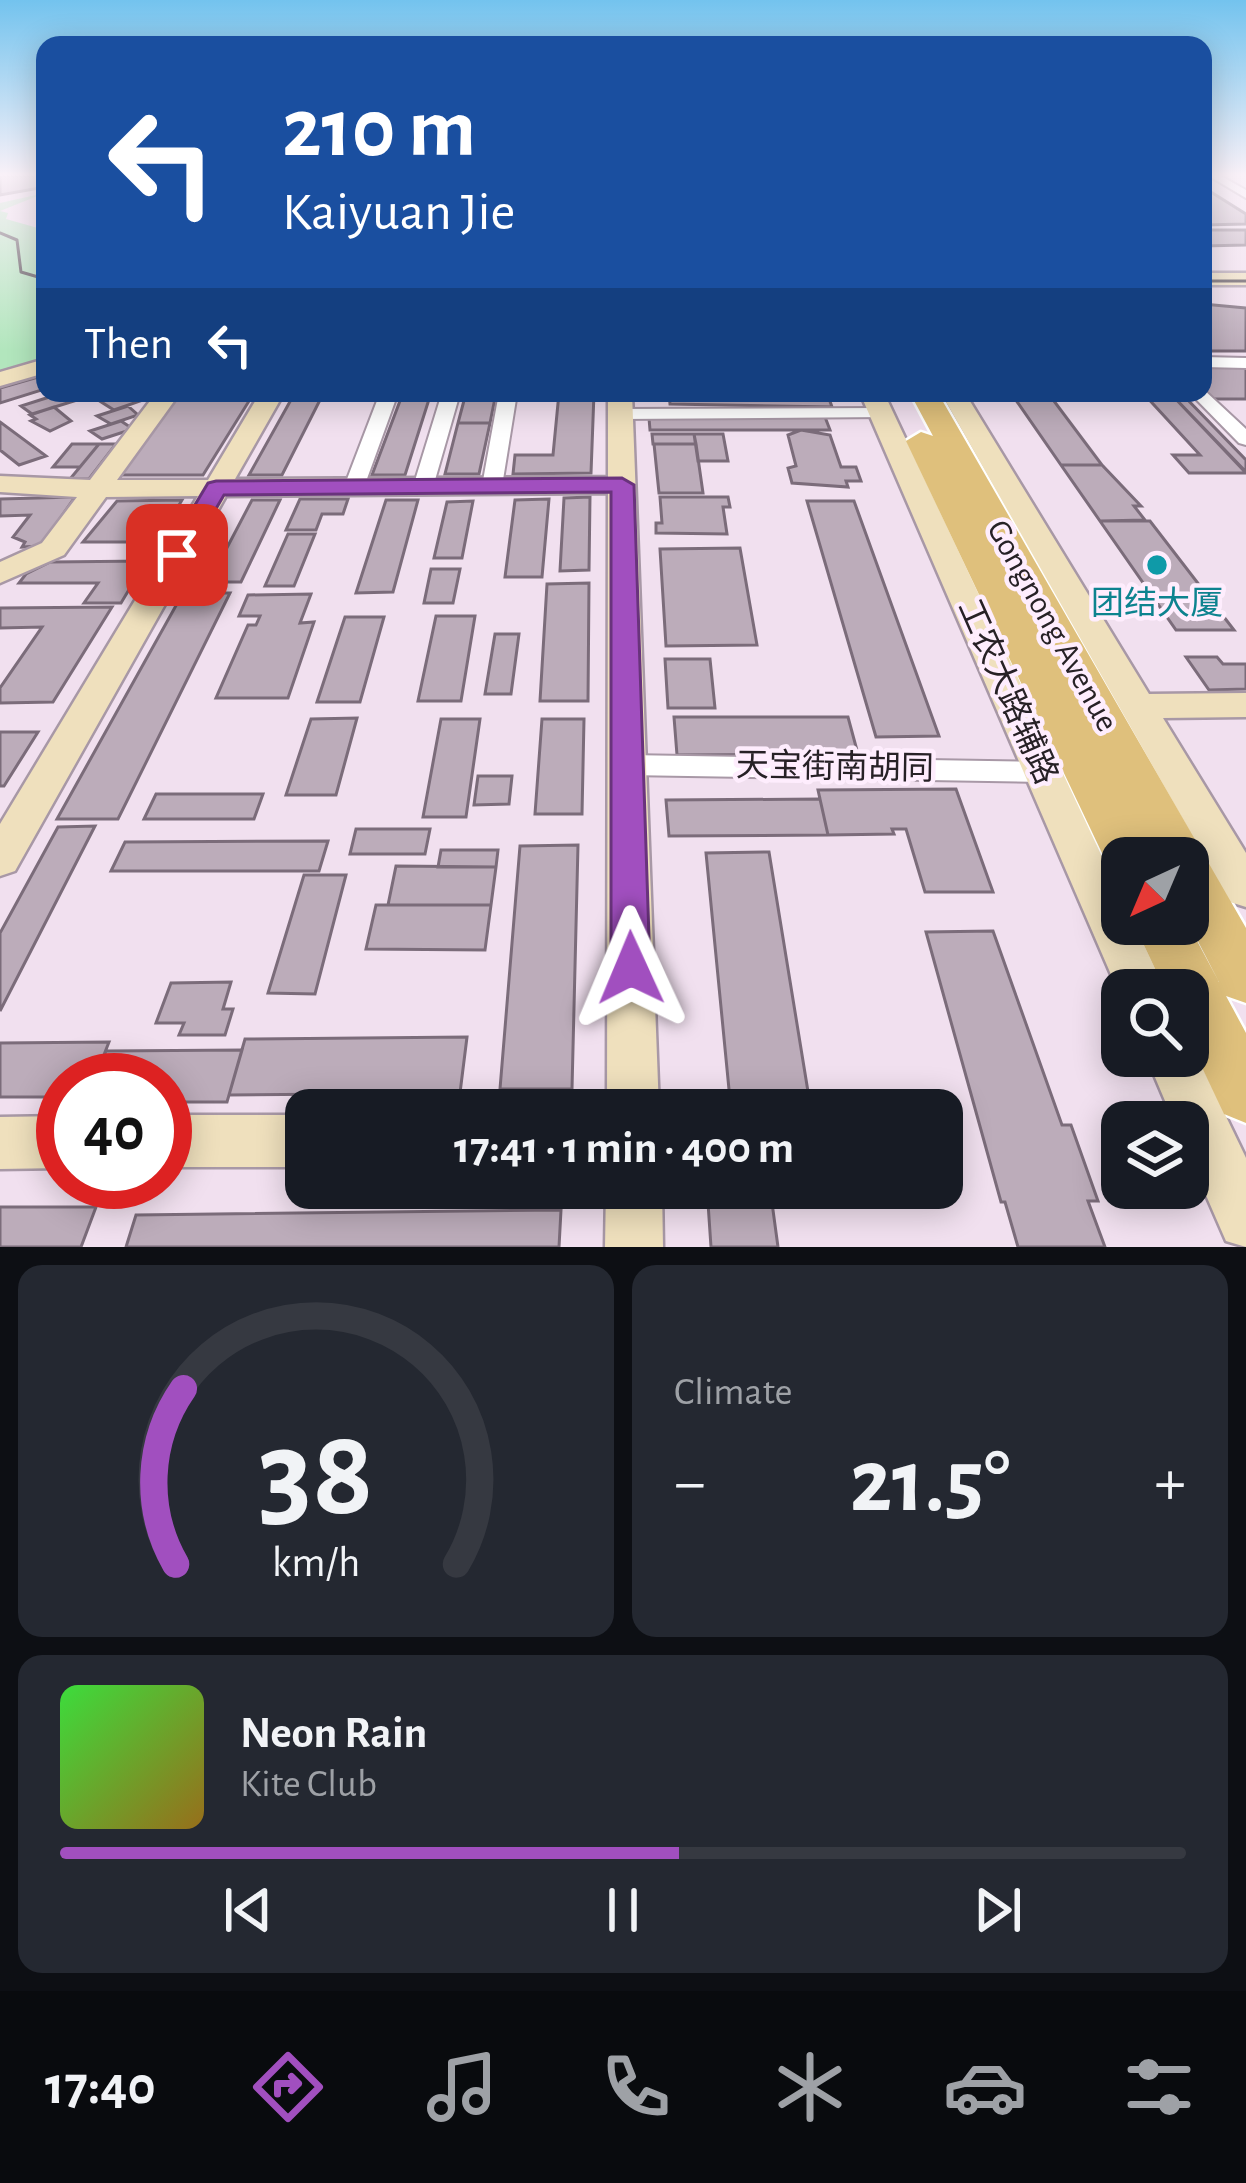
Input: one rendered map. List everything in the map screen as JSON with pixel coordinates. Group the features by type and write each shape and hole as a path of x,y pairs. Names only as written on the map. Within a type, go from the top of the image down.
{"main road":[{"name":"Gongnong Avenue","path":"884,402 1118,837"},
{"name":"Gongnong Avenue","path":"929,402 1168,837"},
{"path":"1209,912 1246,979"},
{"path":"1172,945 1246,1094"}],"street":[{"path":"1212,362 1246,363"},
{"path":"0,379 36,369"},
{"path":"0,574 53,549 161,402"},
{"path":"0,860 267,402"},
{"path":"354,487 386,402"},
{"path":"424,487 448,402"},
{"path":"492,486 506,402"},
{"path":"633,1089 621,404 752,402"},
{"name":"工农大路辅路","path":"884,402 1132,969"},
{"path":"958,402 1246,890"},
{"path":"1208,402 1246,439"},
{"path":"0,484 95,489 622,485"},
{"path":"1138,706 1246,706"},
{"name":"天宝街南胡同","path":"627,765 1043,772"},
{"path":"1181,1077 1246,1221"},
{"path":"192,1141 285,1141"},
{"path":"0,1143 36,1142"},
{"path":"634,1209 634,1247"}],"green space":[{"path":"0,234 36,234 36,362 0,373"}],"building":[{"path":"1212,234 1246,234 1246,245 1212,246"},
{"path":"1212,305 1246,308 1246,351 1212,351"},
{"path":"1212,366 1246,366 1246,399 1213,399"},
{"path":"36,378 36,392 0,403 0,388"},
{"path":"36,401 71,402 32,414 21,406"},
{"path":"101,402 137,402 114,410"},
{"path":"170,402 248,402 203,475 116,475"},
{"path":"290,402 319,402 282,475 249,475"},
{"path":"400,402 428,402 405,475 372,475"},
{"path":"464,402 494,402 490,423 458,423"},
{"path":"558,402 594,402 591,473 513,474 515,455 553,455"},
{"path":"830,402 832,407 670,404"},
{"path":"1017,402 1055,402 1102,465 1061,465"},
{"path":"1151,402 1179,402 1246,473 1189,473 1173,455 1200,455"},
{"path":"1179,402 1190,402 1246,460 1246,472"},
{"path":"128,406 138,415 111,424 97,416"},
{"path":"54,407 71,421 50,431 31,421 36,419 30,415"},
{"path":"825,417 830,430 650,430 649,418"},
{"path":"121,421 133,429 102,439 90,431"},
{"path":"0,422 46,456 19,465 0,450"},
{"path":"458,423 490,423 479,474 445,474"},
{"path":"801,430 830,435 841,467 856,467 861,481 846,481 848,487 792,483 788,468 796,466 788,435"},
{"path":"652,434 694,434 696,444 653,444"},
{"path":"694,434 723,434 728,461 698,461"},
{"path":"72,444 99,444 80,467 53,467"},
{"path":"99,444 116,444 89,479 70,479"},
{"path":"654,444 696,444 703,493 659,493"},
{"path":"1061,465 1102,465 1141,506 1134,506 1145,520 1100,521"},
{"path":"75,497 41,546 22,547 25,542 13,537 30,515 0,516 0,499"},
{"path":"590,497 589,570 560,571 564,498"},
{"path":"660,497 728,497 730,507 723,507 727,534 656,533 656,523 662,523"},
{"path":"300,499 348,499 343,514 322,514 316,530 286,530"},
{"path":"549,499 542,577 505,577 515,500"},
{"path":"182,500 157,542 83,542 117,501"},
{"path":"252,500 280,500 241,582 209,582"},
{"path":"386,500 418,500 393,592 356,593"},
{"path":"473,501 462,558 434,558 447,502"},
{"path":"807,501 854,501 939,736 876,737"},
{"name":"团结大厦","path":"1100,521 1150,521 1234,630 1176,630"},
{"path":"288,534 315,534 294,586 265,586"},
{"path":"740,548 757,645 666,646 660,549"},
{"path":"146,561 121,603 84,603 98,583 19,583 50,562"},
{"path":"431,569 460,569 453,603 424,603"},
{"path":"589,583 588,701 540,701 547,584"},
{"path":"183,593 230,593 118,819 57,819"},
{"path":"311,594 300,623 314,622 288,698 216,698 248,625 256,625 260,616 239,616 248,595"},
{"path":"112,607 53,702 0,703 0,688 42,627 0,628 0,608"},
{"path":"436,616 475,616 461,701 418,701"},
{"path":"345,617 384,617 360,702 317,702"},
{"path":"495,634 519,634 511,694 485,694"},
{"path":"1186,657 1246,664 1246,689 1209,690"},
{"path":"665,659 710,659 715,708 668,708"},
{"path":"674,717 848,717 858,754 677,755"},
{"path":"357,718 336,795 286,795 311,719"},
{"path":"441,719 480,719 466,817 423,817"},
{"path":"542,719 584,719 582,814 535,814"},
{"path":"0,732 38,732 4,786 0,786"},
{"path":"478,776 512,776 509,804 474,805"},
{"path":"956,789 993,892 925,892 906,829 892,829 894,834 828,835 818,790"},
{"path":"156,794 263,794 254,819 144,819"},
{"path":"820,799 828,835 669,836 666,800"},
{"path":"95,826 0,1011 0,933 58,827"},
{"path":"356,829 430,829 425,854 350,854"},
{"path":"328,841 319,871 111,871 125,842"},
{"path":"578,845 572,1089 500,1089 520,846"},
{"path":"441,850 498,850 496,867 438,867"},
{"path":"769,852 808,1089 729,1089 706,853"},
{"path":"396,866 496,867 491,905 388,905"},
{"path":"304,875 346,875 315,994 268,993"},
{"path":"376,905 491,905 485,950 366,949"},
{"path":"993,931 1062,1125 1071,1125 1098,1201 1088,1201 1105,1247 1018,1247 1005,1202 1001,1202 926,932"},
{"path":"231,982 223,1009 233,1009 225,1035 179,1035 184,1023 156,1023 171,983"},
{"path":"467,1037 460,1089 285,1089 285,1095 229,1095 245,1039"},
{"path":"109,1042 105,1053 36,1053 36,1097 0,1097 0,1043"},
{"path":"242,1050 227,1102 192,1102 192,1053 106,1051"},
{"path":"0,1207 95,1209 81,1247 0,1247"},
{"path":"708,1209 773,1209 778,1247 711,1247"},
{"path":"561,1210 559,1247 126,1247 136,1215"}],"tram line":[{"path":"3,234 17,240 21,272 36,276"},
{"path":"1212,281 1246,281"}],"place":[{"name":"团结大厦","path":"1157,565"}],"route":[{"path":"177,555 216,488 622,485 631,968"}]}
